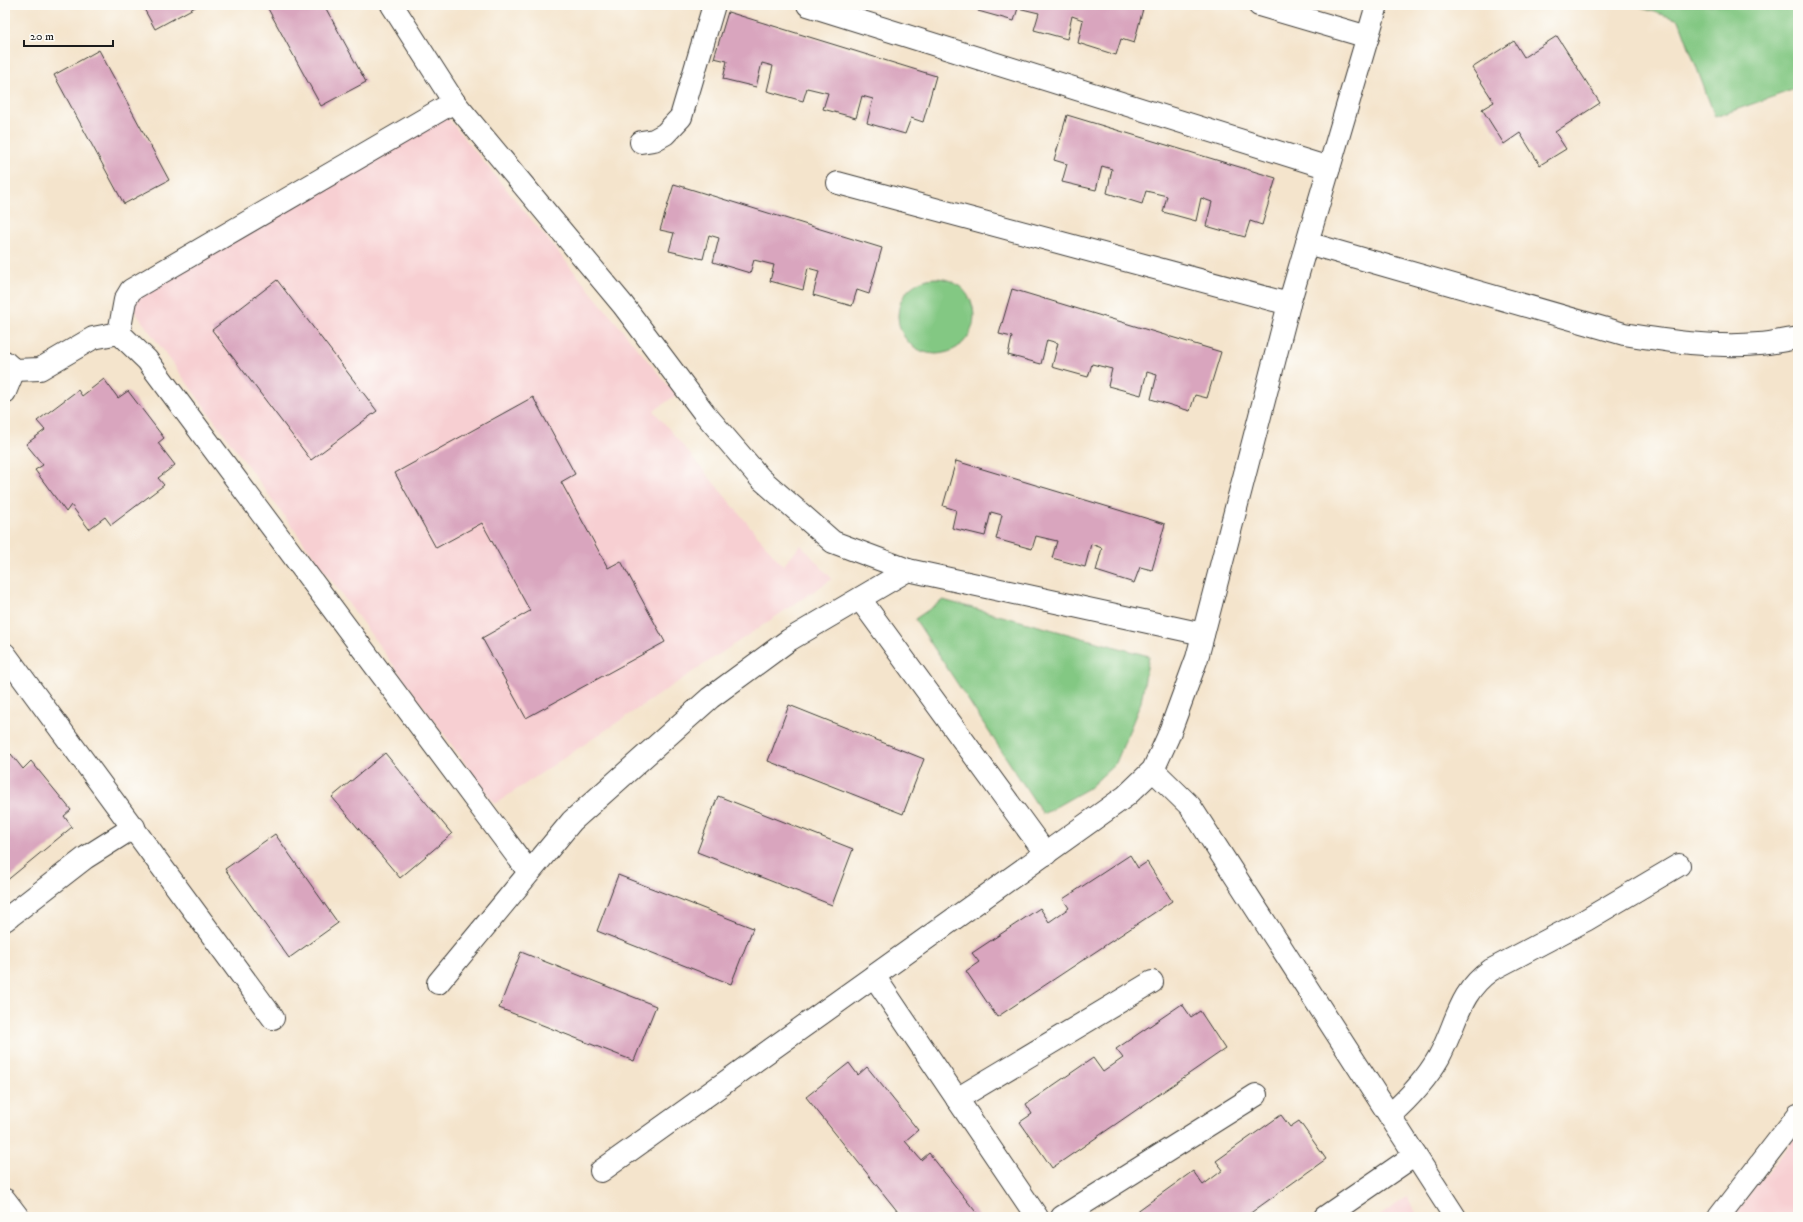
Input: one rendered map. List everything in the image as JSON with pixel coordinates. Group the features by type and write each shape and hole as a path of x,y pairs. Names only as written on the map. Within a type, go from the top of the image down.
{"street":[{"path":"392,5 454,102 623,305 705,414 760,478 833,542 908,570 1203,634"},
{"path":"641,142 654,140 665,134 681,117 714,5"},
{"path":"808,5 1329,168"},
{"path":"1259,5 1368,37"},
{"path":"601,1171 1126,796 1153,770 1171,730 1197,658 1289,304 1377,5"},
{"path":"119,333 125,300 131,290 454,102"},
{"path":"838,183 1289,304"},
{"path":"1307,243 1624,334 1673,342 1710,345 1758,344 1798,338"},
{"path":"5,392 10,366 40,369 93,338 119,333"},
{"path":"119,333 147,360 529,872"},
{"path":"438,983 572,821 710,698 789,640 908,570"},
{"path":"860,599 1046,854"},
{"path":"5,654 134,827 273,1018"},
{"path":"1153,770 1190,806 1455,1217"},
{"path":"5,920 85,858 134,827"},
{"path":"1390,1115 1408,1098 1425,1078 1439,1057 1464,998 1480,977 1586,920 1679,865"},
{"path":"874,976 1036,1217"},
{"path":"957,1099 1152,982"},
{"path":"1062,1217 1256,1095"},
{"path":"1719,1217 1798,1115"},
{"path":"1325,1217 1415,1155"},
{"path":"5,1200 18,1217"}],"shaded area":[{"path":"441,110 676,395 654,411 783,566 801,545 832,579 495,804 119,290"},
{"path":"1798,1134 1798,1217 1732,1217"},
{"path":"1407,1197 1420,1217 1378,1217"}],"green space":[{"path":"1633,5 1798,5 1798,88 1715,117 1679,20"},
{"path":"929,278 943,278 951,280 957,284 968,295 972,301 974,316 972,331 963,343 951,352 943,354 929,354 921,352 915,348 904,337 900,331 898,323 898,309 900,301 904,295 915,284 921,280"},
{"path":"943,600 1149,656 1141,702 1116,763 1089,788 1043,814 915,619"}],"building":[{"path":"142,5 199,5 155,29"},
{"path":"266,5 324,5 366,82 321,106"},
{"path":"979,5 1144,5 1134,43 1121,39 1116,55 1078,43 1083,20 1072,16 1067,39 1034,30 1039,13 1018,8 1014,21 978,11"},
{"path":"728,12 936,76 923,122 911,118 905,134 867,123 873,99 862,96 856,118 823,109 828,93 807,88 803,101 767,91 773,66 762,63 756,87 723,79 727,61 714,58"},
{"path":"1557,36 1600,103 1555,132 1566,149 1540,165 1520,133 1504,144 1482,109 1494,102 1472,68 1514,41 1524,57"},
{"path":"99,50 169,180 124,204 54,75"},
{"path":"1067,115 1276,178 1262,225 1250,221 1245,237 1206,226 1212,202 1201,198 1196,221 1163,212 1167,196 1146,191 1142,204 1107,193 1112,169 1102,166 1096,190 1062,182 1067,164 1054,160"},
{"path":"674,184 882,248 869,294 857,290 852,306 813,295 819,271 808,268 803,290 770,281 774,265 754,260 750,273 713,262 719,238 709,235 703,259 669,251 674,233 660,230"},
{"path":"277,280 377,411 311,460 212,330"},
{"path":"1012,289 1221,352 1207,398 1195,395 1190,411 1151,399 1157,375 1147,372 1141,395 1108,386 1112,369 1092,364 1088,377 1052,367 1058,343 1047,340 1041,364 1008,355 1012,337 999,334"},
{"path":"104,379 118,398 128,391 164,438 158,443 175,465 158,478 164,485 111,525 105,517 89,529 71,505 66,512 35,470 43,465 26,444 45,430 37,421 78,390 82,396"},
{"path":"533,397 575,474 561,482 608,568 621,561 665,642 526,718 482,638 530,611 482,523 436,548 395,473"},
{"path":"956,461 1165,524 1152,570 1140,567 1134,583 1096,571 1102,548 1091,544 1085,567 1052,558 1057,541 1036,536 1032,549 996,539 1002,515 991,512 985,536 952,528 956,510 943,506"},
{"path":"789,705 924,759 903,814 768,761"},
{"path":"385,753 452,834 400,878 332,797"},
{"path":"11,754 23,769 31,761 71,810 64,816 72,827 5,882 5,759"},
{"path":"718,796 853,849 832,905 697,852"},
{"path":"275,834 338,923 289,958 225,869"},
{"path":"1130,855 1138,868 1147,862 1172,901 997,1017 966,971 979,962 972,953 1040,908 1049,922 1069,908 1063,899"},
{"path":"618,875 753,928 731,984 597,931"},
{"path":"521,952 656,1006 634,1061 499,1008"},
{"path":"1182,1004 1191,1017 1200,1011 1225,1049 1052,1168 1020,1122 1032,1114 1026,1104 1093,1058 1103,1072 1123,1058 1116,1049"},
{"path":"849,1063 858,1075 867,1067 918,1130 905,1141 921,1160 929,1153 979,1216 978,1217 902,1217 806,1097"},
{"path":"1281,1115 1290,1127 1299,1121 1326,1159 1245,1217 1129,1217 1193,1171 1203,1185 1223,1170 1216,1161"}]}
